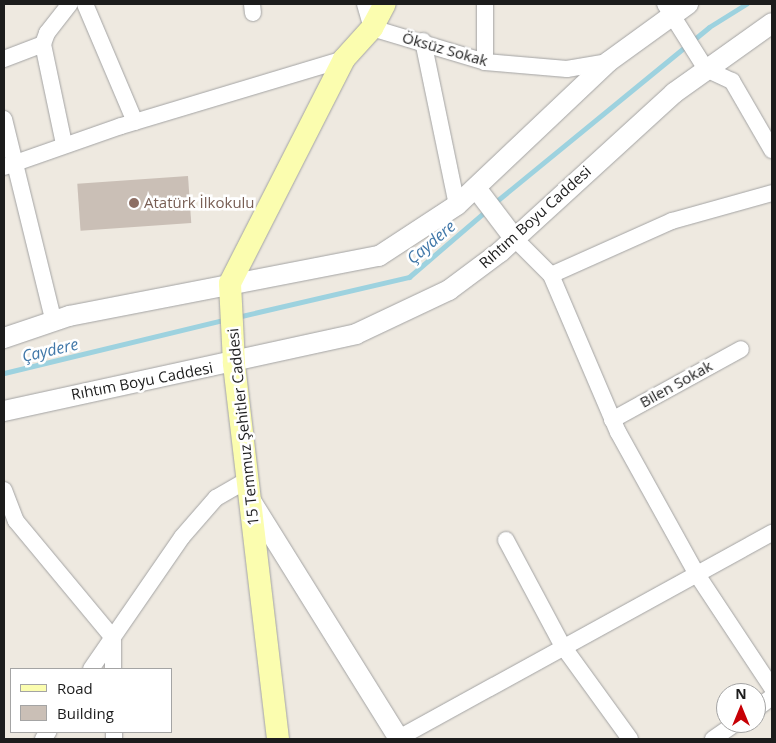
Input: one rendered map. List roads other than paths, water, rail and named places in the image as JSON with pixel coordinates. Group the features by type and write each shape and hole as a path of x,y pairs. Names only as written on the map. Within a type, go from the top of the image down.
{"main road":[{"name":"15 Temmuz Şehitler Caddesi","path":"278,739 233,354 231,291 344,60 372,28 384,4"}],"street":[{"path":"64,144 43,44 47,32 70,4"},
{"path":"85,4 135,122"},
{"path":"365,4 372,28"},
{"path":"485,4 485,62"},
{"path":"4,338 54,322 231,291 379,256 457,205 608,62 675,7 706,69 732,81 772,150"},
{"name":"Rıhtım Boyu Caddesi","path":"4,411 138,380 233,354 356,334 449,290 514,238 621,139 706,69 772,23"},
{"name":"Öksüz Sokak","path":"372,28 424,41 485,62 566,69 608,62"},
{"path":"424,41 457,205"},
{"path":"4,59 43,44"},
{"path":"10,165 64,144 344,60"},
{"path":"4,119 10,165 54,322"},
{"path":"476,188 514,238 551,275 612,420 696,573 772,688"},
{"path":"551,275 672,221 772,193"},
{"name":"Bilen Sokak","path":"612,420 741,349"},
{"path":"4,490 16,521 113,638 113,668"},
{"path":"92,668 204,511 216,498 249,490 398,739 476,699 562,645 772,533"},
{"path":"506,540 562,645 630,739"}],"waterway":[{"name":"Çaydere","path":"493,204 709,27 746,4"},
{"name":"Çaydere","path":"237,317 409,277 487,210"},
{"name":"Çaydere","path":"4,373 227,319"}],"place":[{"name":"Atatürk İlkokulu","path":"134,203"}]}
